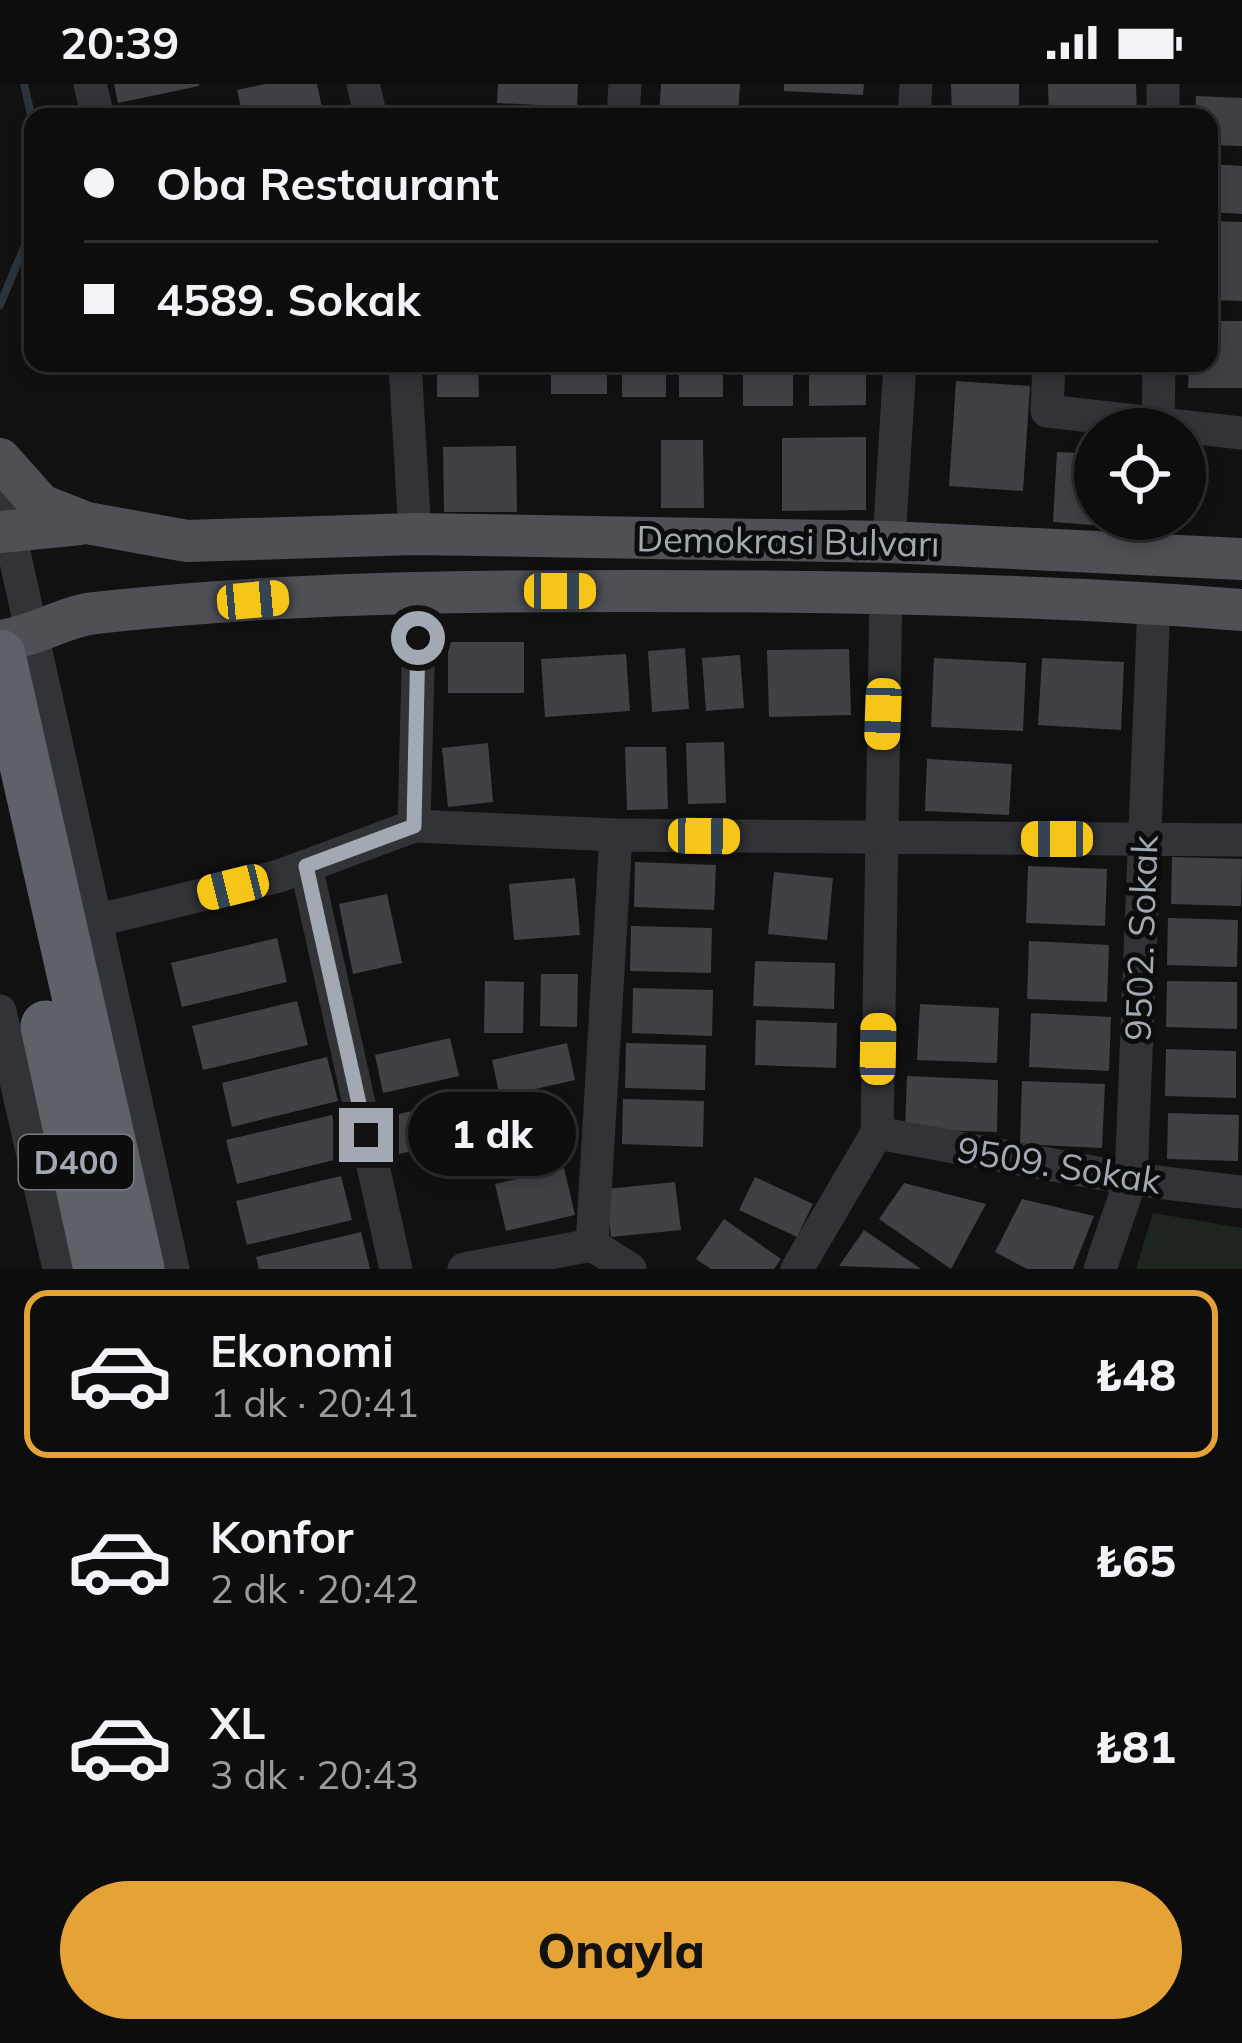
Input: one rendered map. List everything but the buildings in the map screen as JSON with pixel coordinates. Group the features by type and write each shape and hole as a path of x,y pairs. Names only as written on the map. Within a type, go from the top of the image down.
{"highway":[{"name":"D400","path":"10,644 99,1269"},
{"name":"D400","path":"0,814 139,1269"}],"main road":[{"name":"Demokrasi Bulvarı","path":"0,459 41,505 87,523 187,541 416,534 889,542 1074,538"},
{"path":"5,531 87,523"},
{"name":"Demokrasi Bulvarı","path":"1171,540 1242,559"},
{"name":"Demokrasi Bulvarı","path":"10,644 88,614 297,596 420,592 886,591 1242,610"}],"street":[{"path":"406,372 416,534"},
{"path":"889,542 899,372"},
{"path":"1048,372 1047,412 1074,416"},
{"path":"1158,408 1159,372"},
{"path":"1206,430 1242,433"},
{"path":"0,489 10,644 95,921 173,1269"},
{"path":"797,1269 877,1133 886,591"},
{"path":"414,826 420,592"},
{"name":"9502. Sokak","path":"1100,1269 1131,1179 1154,603"},
{"path":"95,921 306,866 414,826 616,835 1242,840"},
{"path":"592,1244 616,835"},
{"path":"306,866 396,1269"},
{"path":"0,1012 59,1269"},
{"name":"9509. Sokak","path":"877,1133 1131,1179 1242,1192"},
{"path":"464,1269 592,1244 631,1269"}],"shaded area":[{"path":"1153,1213 1242,1228 1242,1269 1136,1269"}],"waterway":[{"path":"24,84 30,108"},
{"path":"0,305 24,248"}],"route":[{"path":"366,1135 306,866 414,826 418,638"}]}
